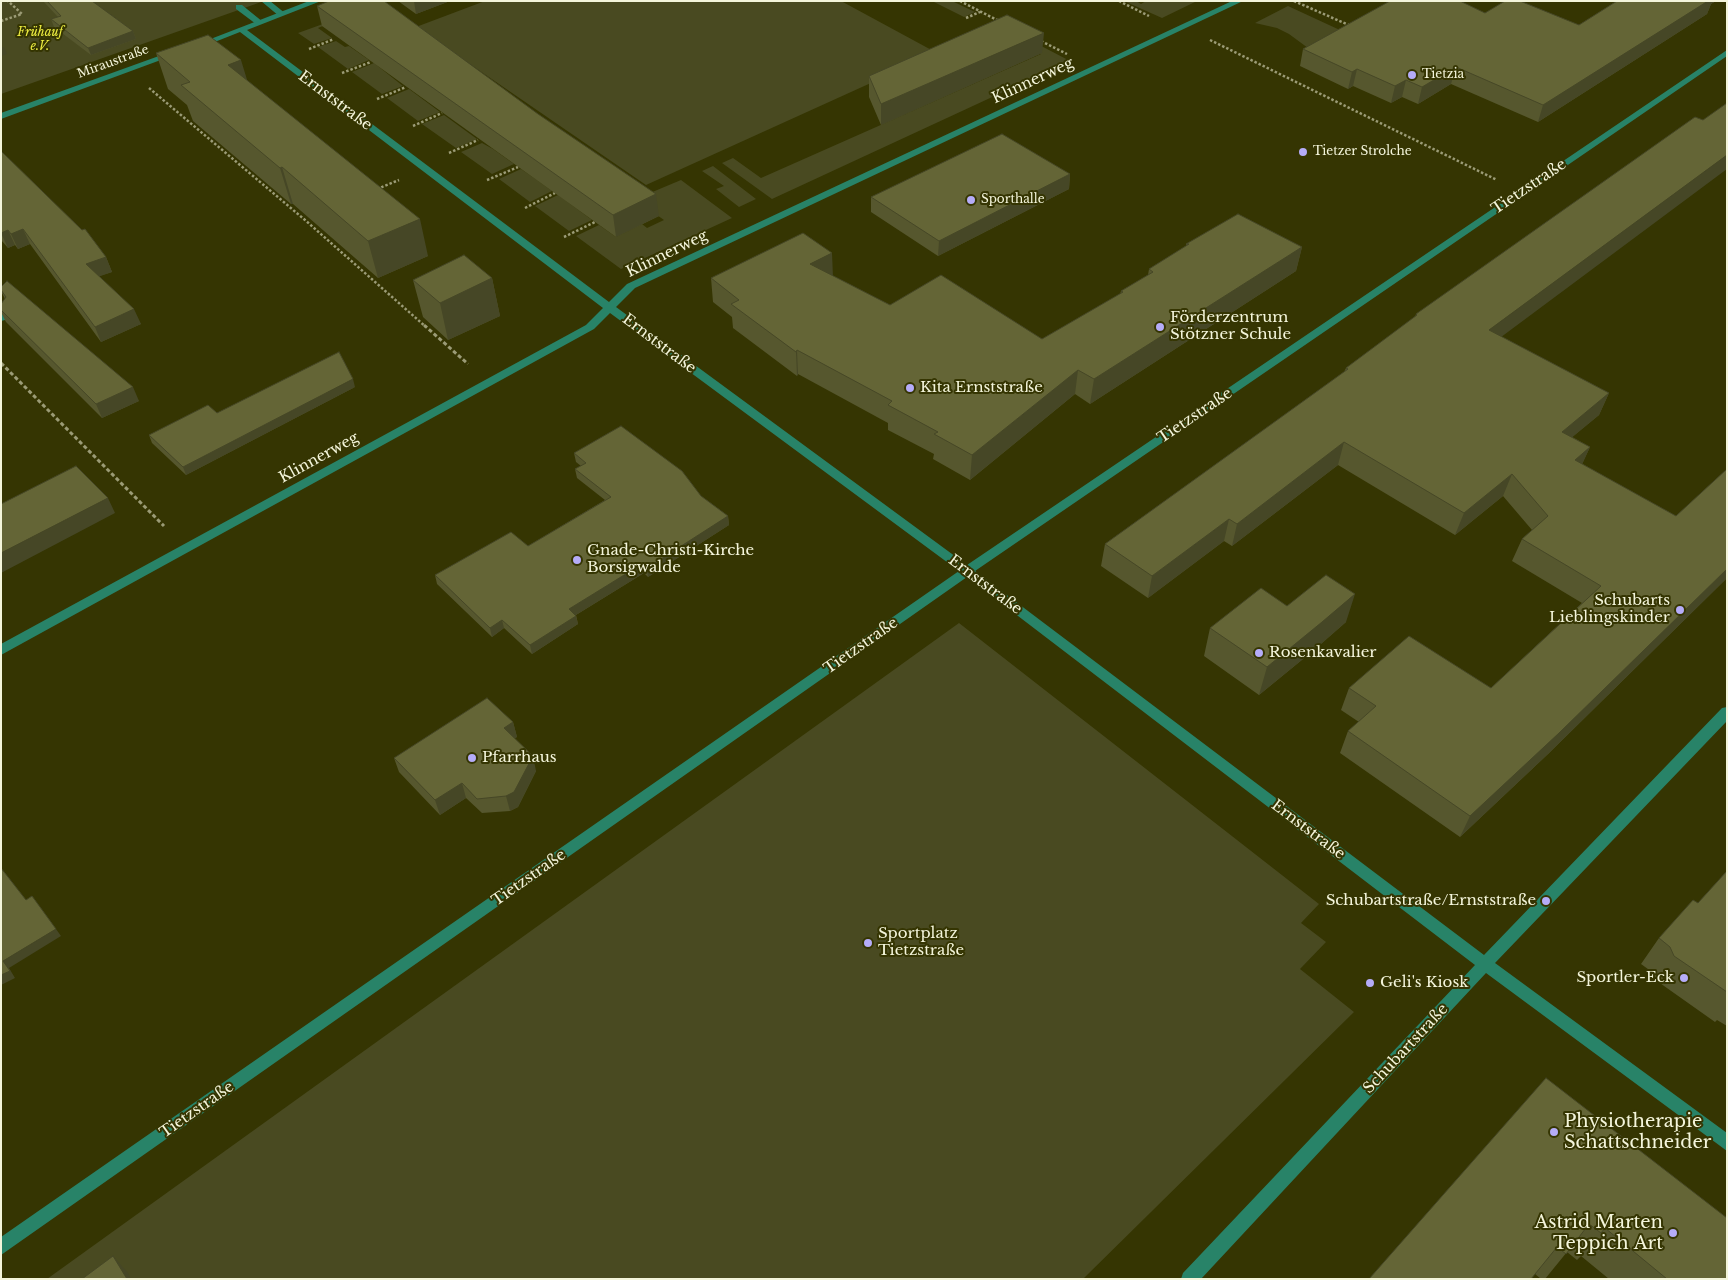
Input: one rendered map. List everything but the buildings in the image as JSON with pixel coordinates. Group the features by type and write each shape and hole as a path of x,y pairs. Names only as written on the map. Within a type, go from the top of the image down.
{"street":[{"path":"266,1 282,14"},
{"path":"189,48 317,1"},
{"name":"Klinnerweg","path":"1,650 590,327 631,286 1240,1"},
{"path":"239,7 259,22"},
{"name":"Ernststraße","path":"241,29 582,287 967,571 1485,964 1727,1144"},
{"name":"Miraustraße","path":"1,116 180,52"},
{"name":"Tietzstraße","path":"1,1247 967,571 1727,52"},
{"path":"1,305 6,311 1,318"},
{"name":"Schubartstraße","path":"1189,1279 1485,964 1727,712"}],"path":[{"path":"1,21 22,14 8,1"},
{"path":"960,1 1004,23"},
{"path":"1119,1 1151,16"},
{"path":"1294,1 1358,30"},
{"path":"966,18 980,12"},
{"path":"1035,38 1068,54"},
{"path":"308,49 334,39"},
{"path":"1207,39 1500,181"},
{"path":"341,73 371,62"},
{"path":"149,87 305,220 468,364"},
{"path":"376,99 406,87"},
{"path":"413,126 442,113"},
{"path":"449,153 478,140"},
{"path":"487,180 518,167"},
{"path":"374,190 399,179"},
{"path":"525,208 555,193"},
{"path":"305,220 314,216"},
{"path":"564,237 595,222"},
{"path":"1,363 164,526"}],"green space":[{"name":"Frühauf e.V.","path":"1,1 264,1 1,94"},
{"path":"485,1 841,1 937,53 646,185 416,27"},
{"path":"932,1 952,1 975,12 964,17"},
{"path":"1124,1 1136,1 1141,4 1146,1 1197,1 1162,18"},
{"path":"1288,6 1342,31 1308,48 1277,28 1255,23"},
{"path":"334,20 318,28 332,38 314,44 298,33"},
{"path":"1026,38 1070,61 772,199 722,163 733,158 761,178 1041,54"},
{"path":"336,41 345,47 349,46 369,60 348,69 318,47"},
{"path":"374,63 403,86 382,94 352,72"},
{"path":"409,89 440,112 418,121 387,98"},
{"path":"444,115 477,139 456,148 422,124"},
{"path":"482,143 514,164 492,174 461,152"},
{"path":"713,166 756,199 739,207 716,189 724,186 702,171"},
{"path":"521,169 552,191 530,202 499,179"},
{"path":"681,180 732,218 621,269 576,236 599,225 616,237 642,224 647,228 664,220 617,187 650,193"},
{"path":"558,195 592,220 569,231 535,206"},
{"path":"959,623 1319,904 1301,923 1326,942 1300,969 1354,1012 1083,1279 47,1279"}],"place":[{"name":"Tietzia","path":"1412,75"},
{"name":"Tietzer Strolche","path":"1303,152"},
{"name":"Sporthalle","path":"971,200"},
{"name":"Förderzentrum Stötzner Schule","path":"1160,327"},
{"name":"Kita Ernststraße","path":"910,388"},
{"name":"Gnade-Christi-Kirche Borsigwalde","path":"577,560"},
{"name":"Schubarts Lieblingskinder","path":"1680,610"},
{"name":"Rosenkavalier","path":"1259,653"},
{"name":"Pfarrhaus","path":"472,758"},
{"name":"Schubartstraße/Ernststraße","path":"1546,901"},
{"name":"Sportplatz Tietzstraße","path":"868,943"},
{"name":"Sportler-Eck","path":"1684,978"},
{"name":"Geli's Kiosk","path":"1370,983"},
{"name":"Physiotherapie Schattschneider","path":"1554,1132"},
{"name":"Astrid Marten Teppich Art","path":"1673,1233"}]}
